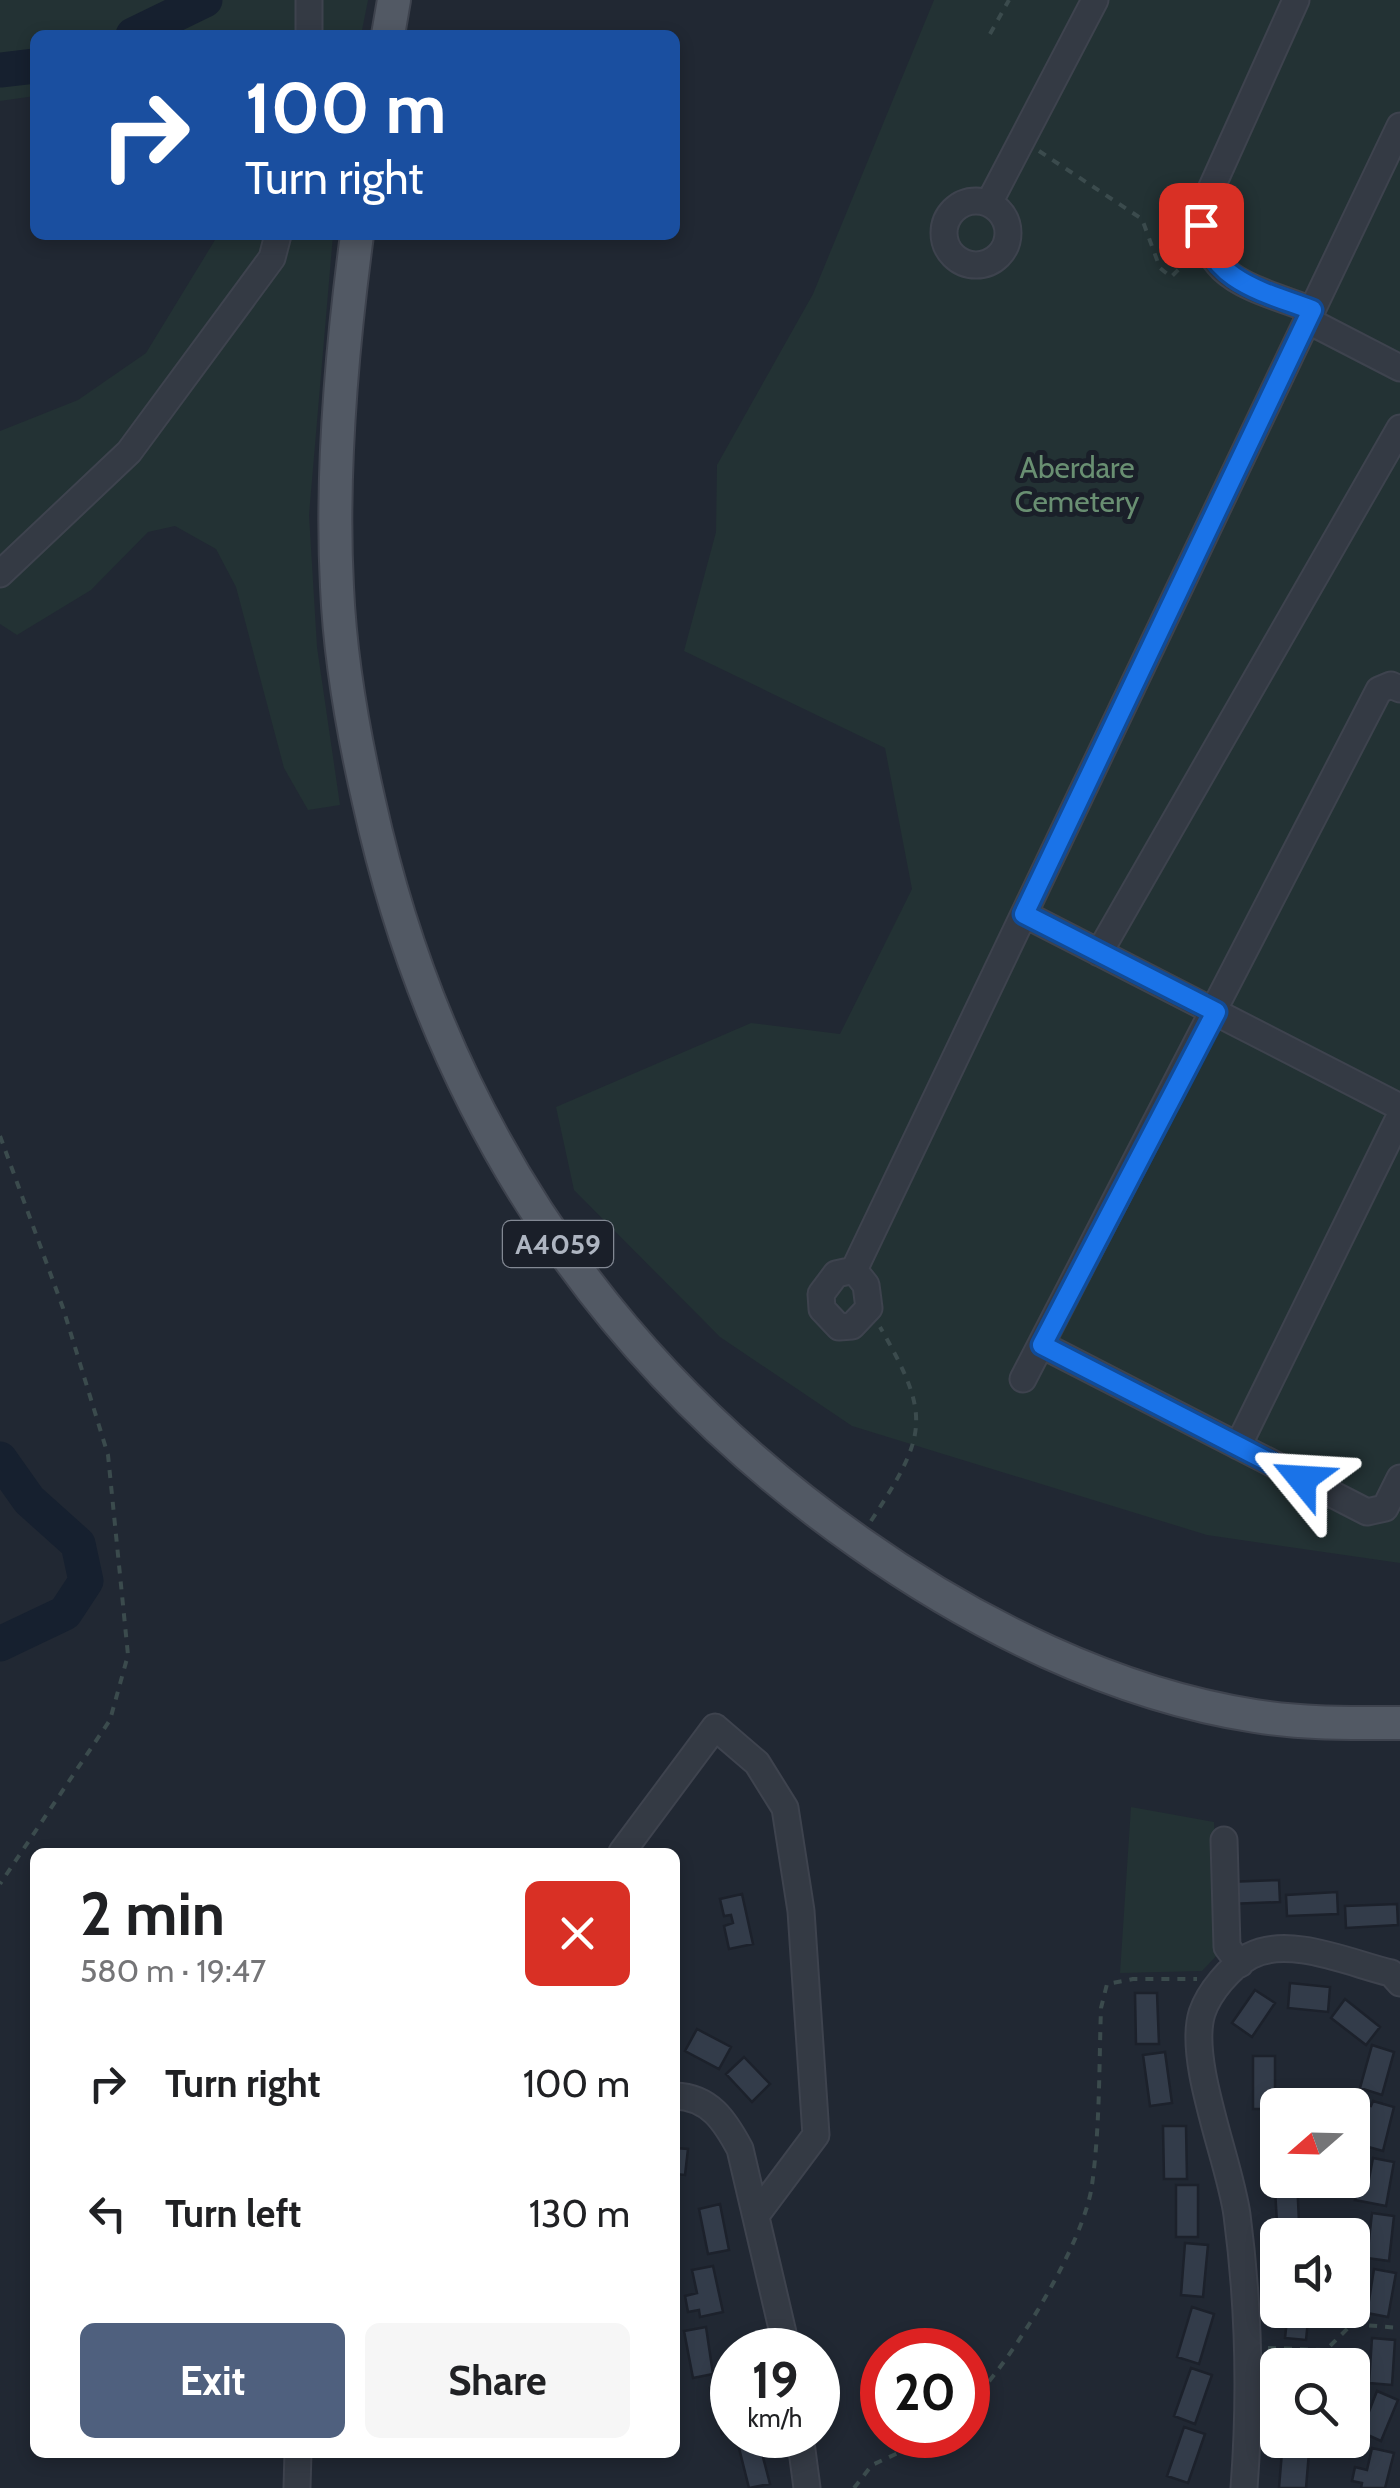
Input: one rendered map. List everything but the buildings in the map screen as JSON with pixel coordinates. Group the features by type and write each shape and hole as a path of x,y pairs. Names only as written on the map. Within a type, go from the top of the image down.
{"main road":[{"path":"389,30 394,0"},
{"name":"A4059","path":"356,240 341,415 337,587 363,774 404,936 428,1002 489,1137 608,1315 752,1462 858,1542 1000,1628 1157,1694 1254,1716 1329,1724 1400,1723"}],"street":[{"path":"309,0 309,30"},
{"path":"989,203 1095,0"},
{"path":"1296,0 1207,198 1201,225 1204,244 1226,274 1309,315 1400,368"},
{"path":"854,1270 1400,126"},
{"path":"0,574 129,452 272,258 277,240"},
{"path":"1099,953 1400,428"},
{"path":"1023,1379 1379,690 1391,685 1400,689"},
{"path":"1024,914 1400,1107"},
{"path":"1238,1446 1400,1116"},
{"path":"854,1270 866,1285 869,1308 852,1326 839,1327 822,1309 826,1282 836,1274 854,1270"},
{"path":"1042,1345 1367,1512 1385,1508 1400,1478"},
{"path":"625,1848 715,1727 757,1763 786,1808 801,1911 816,2135 757,2214"},
{"path":"1224,1840 1231,1972"},
{"path":"1244,2488 1248,2348 1236,2208 1200,2052 1202,2014 1231,1972 1252,1955 1288,1948 1391,1973 1400,1983"},
{"path":"680,2098 708,2106 725,2120 740,2149 782,2328"},
{"path":"297,2488 298,2458"},
{"path":"803,2458 806,2488"}],"path":[{"path":"990,34 1009,0"},
{"path":"1022,140 1142,219 1160,268 1171,277 1204,244"},
{"path":"0,1136 63,1308 108,1456 128,1656 110,1720 0,1884"},
{"path":"858,1542 908,1464 919,1428 913,1391 869,1308"},
{"path":"990,2379 1058,2276 1092,2190 1101,2008 1108,1984 1231,1972"},
{"path":"1248,2348 1326,2350 1352,2324 1400,2328"},
{"path":"854,2488 872,2465 887,2458"}],"green space":[{"path":"0,0 368,0 362,30 30,30 30,97 0,101"},
{"name":"Aberdare Cemetery","path":"934,0 1400,0 1400,1563 1207,1535 852,1426 720,1337 574,1190 556,1107 751,1023 840,1034 912,889 885,748 684,651 716,532 717,465 813,294"},
{"path":"215,240 333,240 309,515 317,647 340,805 308,810 284,768 236,587 216,549 175,526 148,532 91,590 17,635 0,624 0,431 78,400 146,353"},
{"path":"1131,1807 1214,1822 1220,1952 1202,1971 1120,1973"}],"waterway":[{"path":"143,30 205,0"},
{"path":"0,70 30,67"},
{"path":"0,1459 29,1500 78,1544 86,1581 65,1613 0,1644"}],"route":[{"path":"1201,225 1204,244 1226,274 1312,310 1024,914 1216,1012 1042,1345 1302,1479"}]}
